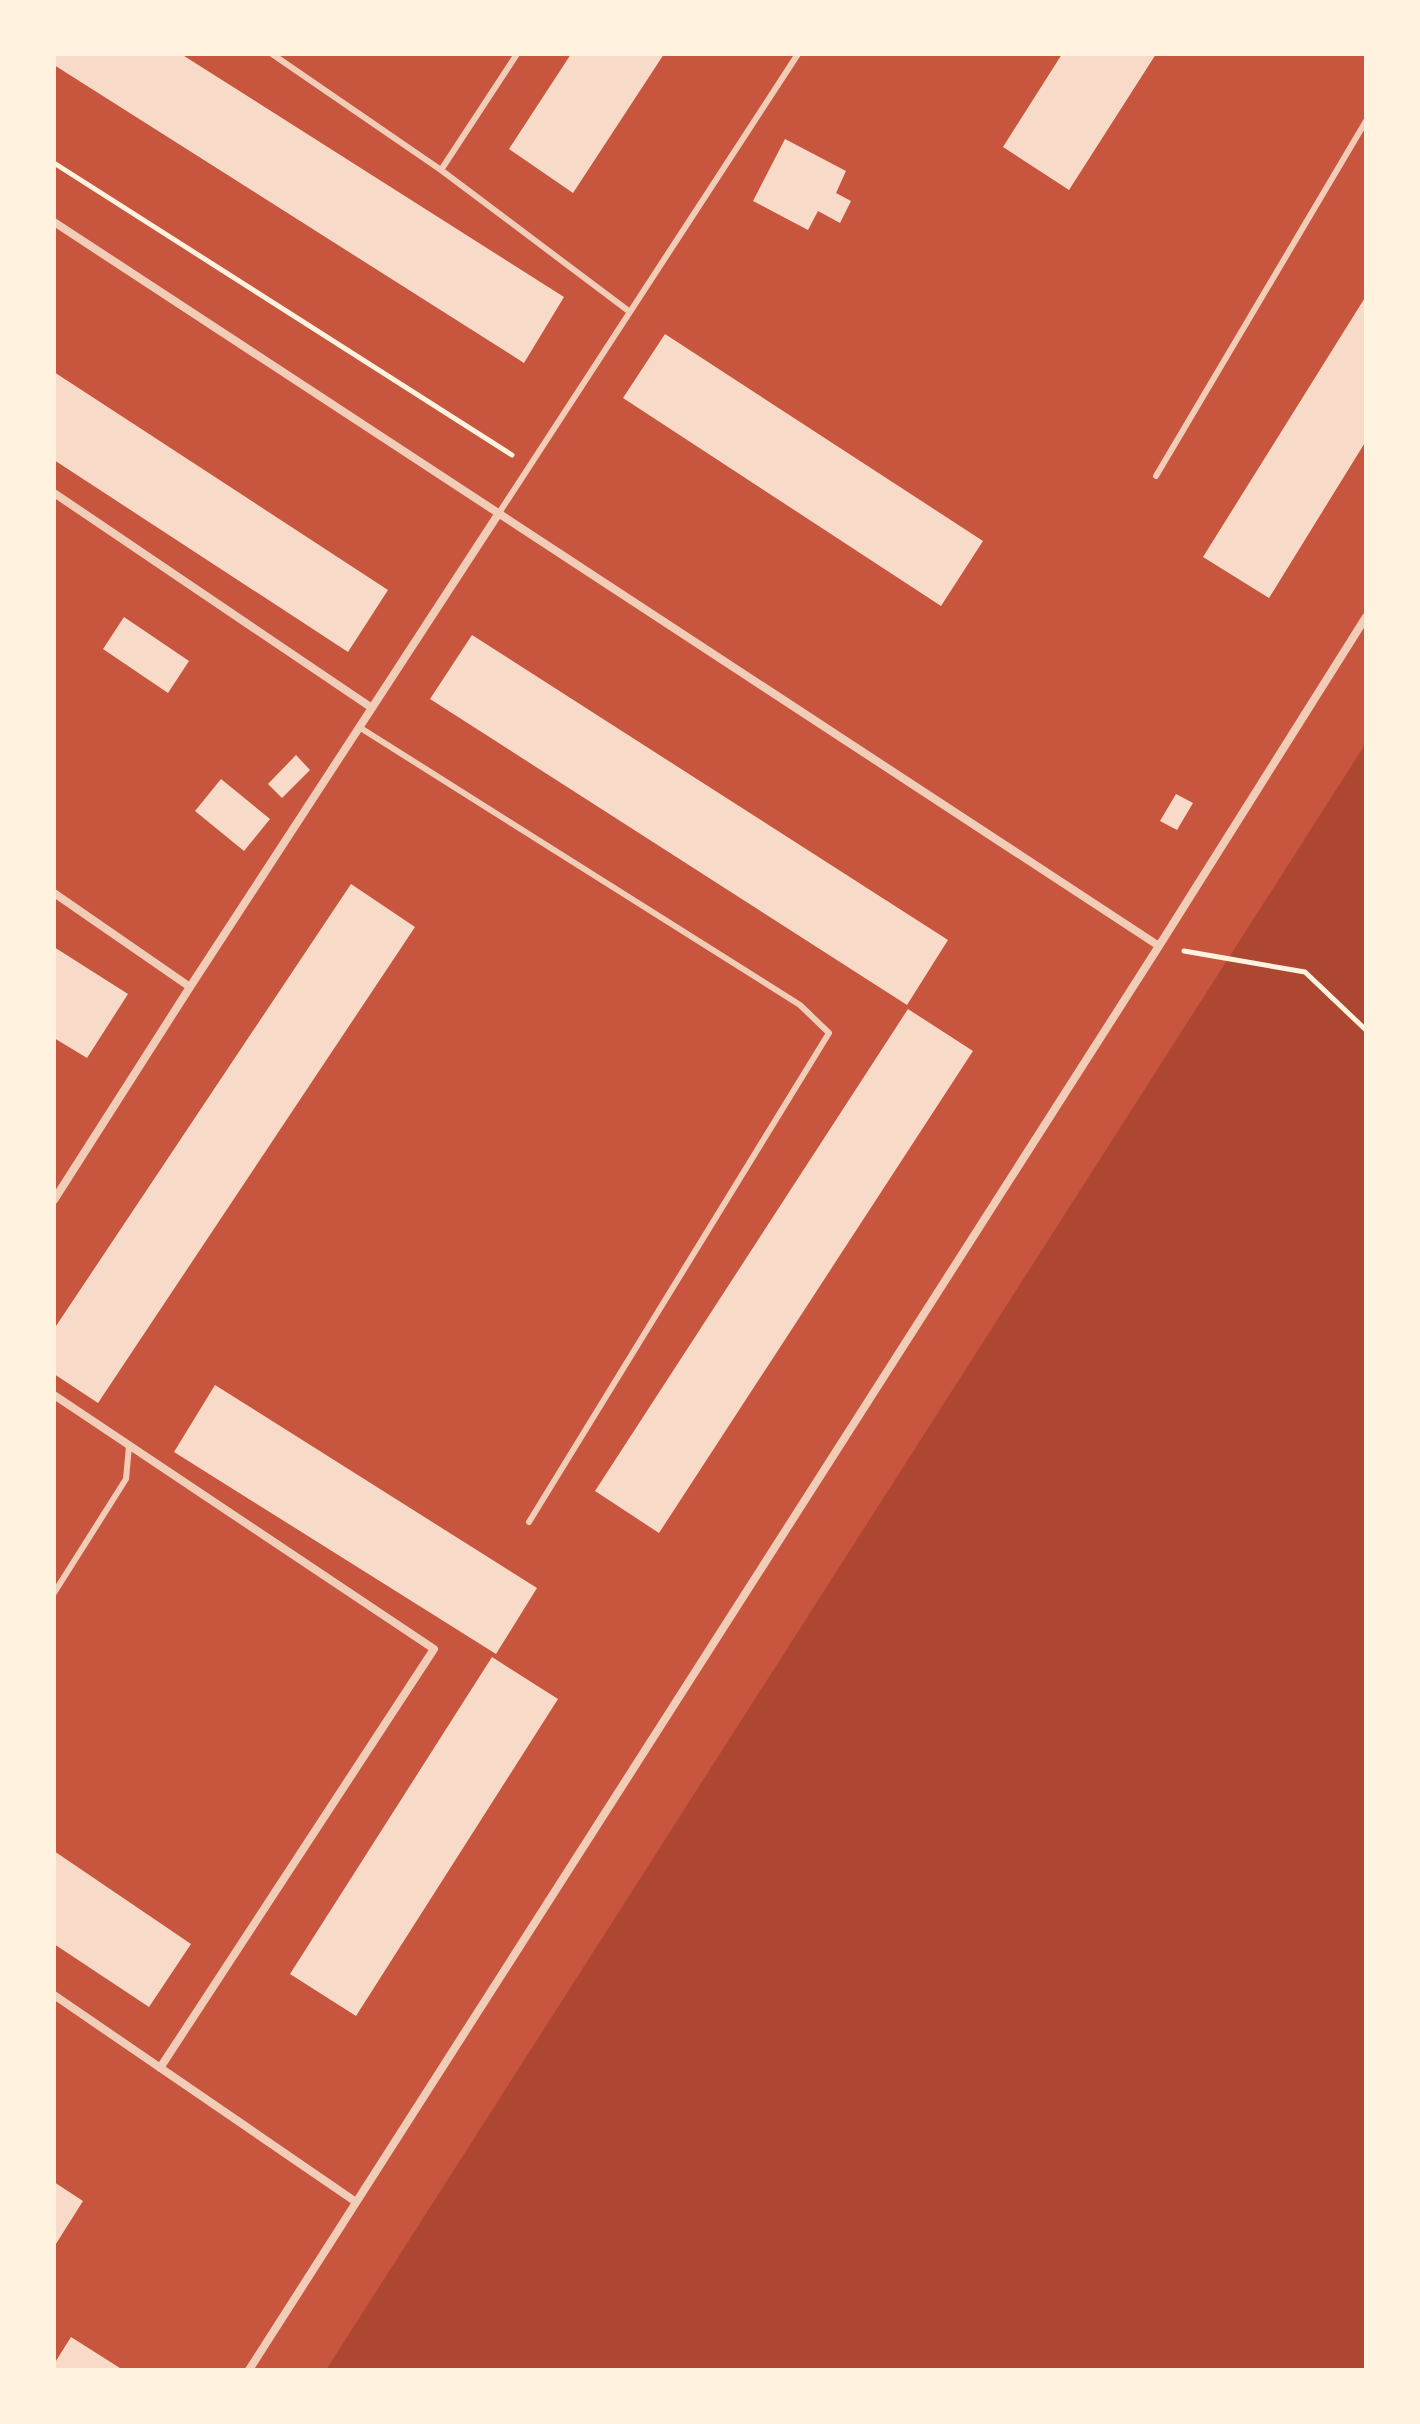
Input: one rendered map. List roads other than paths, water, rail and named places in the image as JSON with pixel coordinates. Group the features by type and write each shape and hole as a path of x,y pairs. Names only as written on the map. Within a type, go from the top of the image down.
{"street":[{"path":"54,222 1159,946"},
{"path":"54,493 372,708"},
{"path":"54,1200 499,513"},
{"path":"249,2370 1366,617"},
{"path":"54,893 190,987"},
{"path":"54,1395 434,1649 160,2068"},
{"path":"54,1995 356,2202"}],"lane":[{"path":"272,54 441,170 630,312"},
{"path":"441,170 517,54"},
{"path":"499,513 798,54"},
{"path":"1156,476 1366,121"},
{"path":"359,727 800,1005 829,1033 529,1522"},
{"path":"54,1593 126,1479 129,1446"}]}
